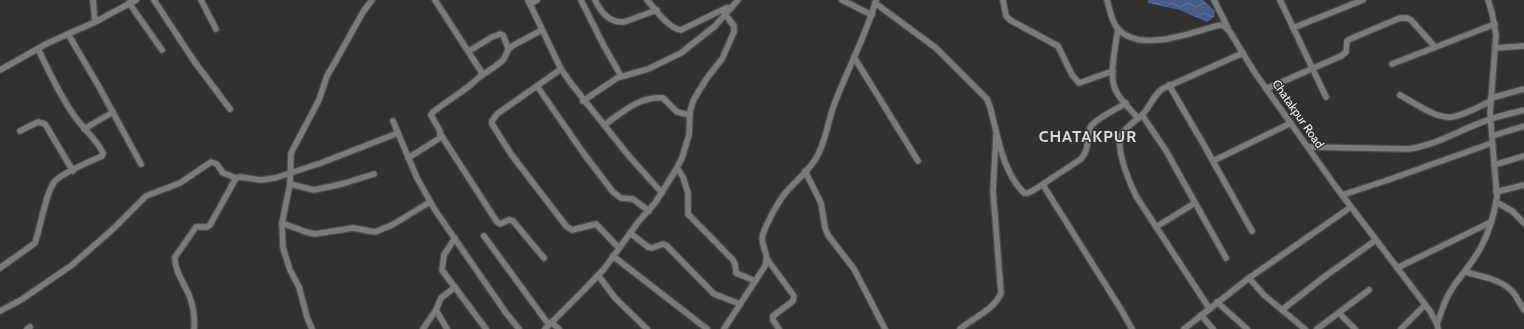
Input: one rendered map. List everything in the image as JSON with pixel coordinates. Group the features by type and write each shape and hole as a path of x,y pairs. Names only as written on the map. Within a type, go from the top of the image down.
{"street":[{"path":"93,0 95,22"},
{"path":"0,70 38,49 95,22 136,0"},
{"path":"154,0 194,61 230,109"},
{"path":"201,0 216,29"},
{"path":"312,329 307,317 299,287 287,262 283,248 282,223 290,184 290,153 319,100 327,76 363,12 372,0"},
{"path":"435,0 481,70 481,76"},
{"path":"537,0 529,2 561,69 583,100 628,156 662,193"},
{"path":"581,0 621,76"},
{"path":"594,0 604,15 619,22 624,22 657,10"},
{"path":"648,0 675,29 681,30 719,11 731,8"},
{"path":"583,100 621,76 648,69 681,53 704,36 738,0"},
{"path":"842,0 872,15"},
{"path":"1003,0 1006,16 1010,20 1058,46 1072,76 1079,83 1113,71"},
{"path":"1107,0 1112,19 1118,29 1126,35 1145,41 1166,40 1223,25 1230,32"},
{"name":"Chatakpur Road","path":"1214,0 1230,32 1266,89 1342,195 1425,305 1438,326"},
{"path":"1280,0 1326,97"},
{"path":"1293,28 1363,0"},
{"path":"1438,326 1444,305 1450,292 1480,248 1491,222 1496,202 1491,99 1496,35 1495,24 1488,0"},
{"path":"724,329 765,266 767,254 762,240 763,234 779,202 818,154 834,106 876,2 936,48 984,96 990,108 1006,164 1019,188 1024,193 1028,193 1043,185 1081,159 1085,155 1088,148 1091,126 1126,103"},
{"path":"129,3 162,50"},
{"path":"548,325 598,275 649,211 677,168 682,158 689,135 690,116 694,99 706,78 722,59 734,32 734,26 725,14"},
{"path":"1266,89 1344,54 1346,52 1347,41 1350,39 1400,18 1407,18 1411,20 1435,47"},
{"path":"1392,64 1495,24"},
{"path":"1118,29 1113,71 1116,92 1140,116 1165,149 1226,258"},
{"path":"508,48 542,30"},
{"path":"68,34 141,164"},
{"path":"469,51 500,34 503,35 508,48 502,61 433,112 431,116 497,222 500,224 509,220 513,221 544,258"},
{"path":"1494,48 1524,46"},
{"path":"0,268 35,243 40,220 54,182 102,156 103,153 95,140 84,129 65,103 38,49"},
{"path":"1209,308 1156,227 1132,187 1120,145 1120,138 1122,133 1140,116 1156,93 1169,85 1243,53"},
{"path":"854,57 918,161"},
{"path":"561,69 497,114 492,121 494,127 511,154 566,226 572,230 596,224 619,248"},
{"path":"1169,85 1214,161 1252,231"},
{"path":"537,86 584,154 613,192 620,198 633,199 649,211"},
{"path":"1400,95 1425,109 1444,117 1457,116 1491,99 1524,89"},
{"path":"604,125 622,112 652,98 663,98 678,112 690,116"},
{"path":"1308,147 1408,149 1422,147 1491,119 1524,110"},
{"path":"84,129 113,112"},
{"path":"393,121 417,178 430,202 506,313 519,329"},
{"path":"20,131 38,122 45,124 73,171"},
{"path":"1214,161 1291,123"},
{"path":"1342,195 1385,181 1492,140 1524,126"},
{"path":"960,329 991,307 999,298 1001,293 994,191 996,130"},
{"path":"0,311 21,300 72,265 113,229 146,196 180,183 211,162 216,164 223,173 236,178 269,179 321,163 398,134"},
{"path":"408,158 437,140 441,134"},
{"path":"1494,166 1524,156"},
{"path":"677,168 683,177 688,193 688,214 691,219 733,260 736,273 755,281"},
{"path":"805,171 818,196 828,235 854,269 885,329"},
{"path":"290,184 314,190 342,184 374,174"},
{"path":"194,329 193,310 189,296 174,261 175,257 196,228 199,226 207,227 210,225 236,178"},
{"path":"1043,185 1132,329"},
{"path":"1496,192 1524,185"},
{"path":"282,223 315,234 353,228 375,232 392,225 430,202"},
{"path":"1496,202 1512,210 1524,223"},
{"path":"1156,227 1195,203"},
{"path":"1184,329 1249,278 1351,207"},
{"path":"1397,268 1491,222"},
{"path":"630,233 648,247 652,248 663,244 667,246 714,294 740,304"},
{"path":"484,236 548,325 559,329"},
{"path":"455,238 444,255 442,270 486,329"},
{"path":"1282,310 1324,277 1376,240"},
{"path":"613,256 707,329"},
{"path":"767,259 794,296 793,301 773,316 773,320 779,329"},
{"path":"1465,272 1483,276 1502,283 1513,293 1524,310"},
{"path":"598,275 615,298 647,329"},
{"path":"1249,278 1264,295 1305,329"},
{"path":"423,329 436,310 441,298 455,287"},
{"path":"1317,329 1369,290"},
{"path":"1217,302 1247,329"},
{"path":"1401,329 1425,305"},
{"path":"436,310 447,329"},
{"path":"1339,313 1355,329"},
{"path":"1202,315 1213,329"}],"water":[{"path":"1148,0 1203,0 1215,11 1214,17 1207,22 1180,10 1148,3"}],"district":[{"name":"CHATAKPUR","path":"1088,136"}]}
